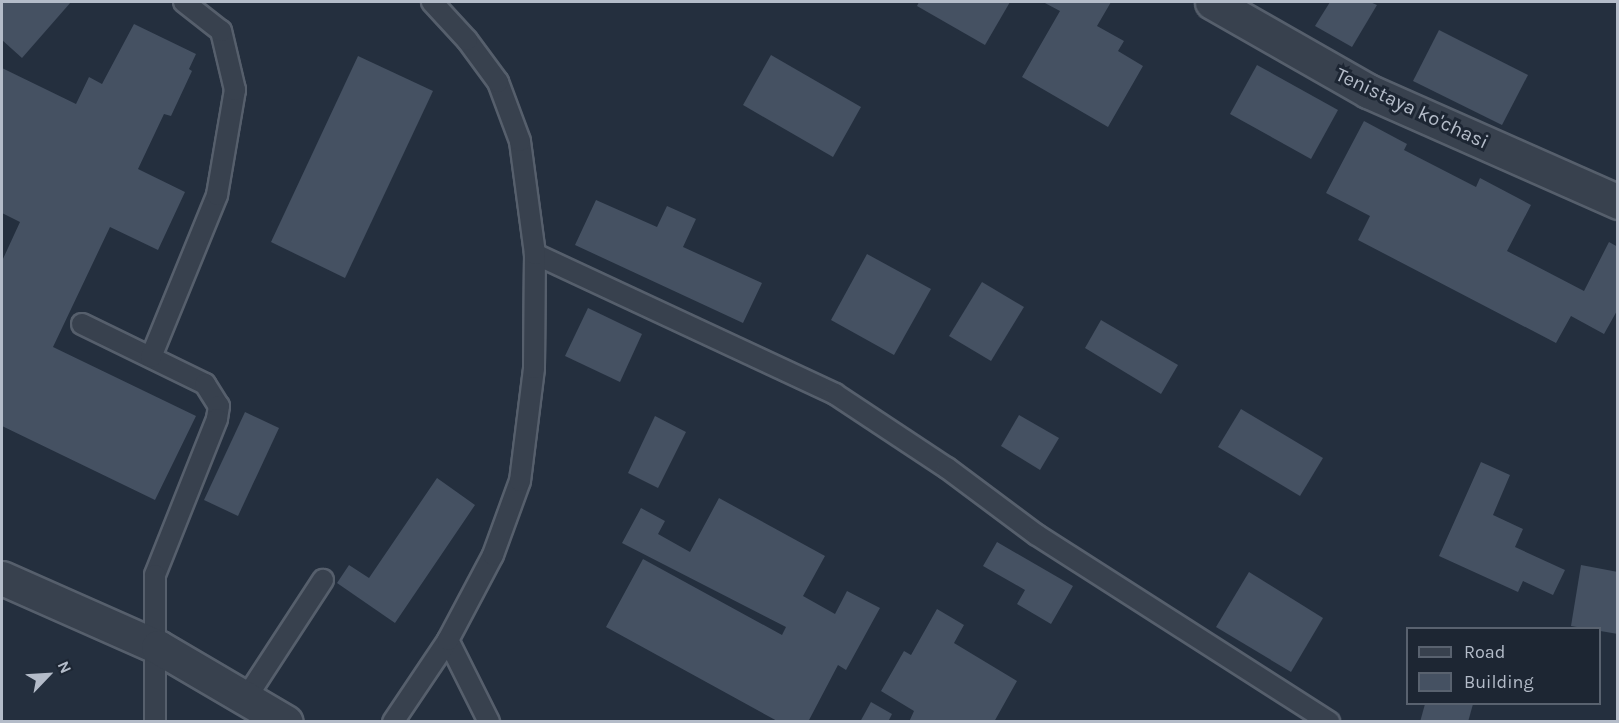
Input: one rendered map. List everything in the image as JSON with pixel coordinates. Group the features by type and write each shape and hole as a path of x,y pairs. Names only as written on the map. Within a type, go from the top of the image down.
{"street":[{"name":"Tenistaya ko'chasi","path":"1212,2 1368,91 1617,202"},
{"path":"2,578 158,646 286,722"}],"lane":[{"path":"151,357 217,195 235,90 221,31 184,2"},
{"path":"393,722 448,640 493,555 520,481 534,368 535,254 520,141 498,82 467,40 432,2"},
{"path":"535,254 835,394 947,468 1036,535 1329,722"},
{"path":"82,324 205,384 219,406 217,419 155,574 158,646 155,722"},
{"path":"246,698 323,580"},
{"path":"448,640 489,722"}],"building":[{"path":"2,2 71,2 22,58 2,40"},
{"path":"919,2 1010,2 985,45 917,6"},
{"path":"1043,2 1111,2 1097,26 1124,41 1118,51 1143,66 1108,127 1022,77 1060,11"},
{"path":"1330,2 1370,2 1377,5 1352,47 1315,26"},
{"path":"134,24 196,54 189,69 192,71 171,116 164,114 138,169 185,192 158,250 110,227 53,347 196,416 155,500 2,426 2,261 20,222 2,213 2,68 76,104 89,77 102,84"},
{"path":"1439,30 1528,75 1502,125 1413,81"},
{"path":"771,55 861,107 833,157 743,105"},
{"path":"358,56 433,91 345,278 271,242"},
{"path":"1257,65 1338,110 1311,159 1230,114"},
{"path":"1364,121 1407,144 1404,150 1476,187 1480,178 1531,205 1507,251 1584,291 1609,242 1618,247 1618,309 1604,334 1571,316 1556,343 1358,240 1370,216 1326,193"},
{"path":"596,200 657,227 667,206 696,219 683,247 762,283 743,323 575,245"},
{"path":"867,254 931,289 894,355 831,320"},
{"path":"982,282 1024,307 991,361 949,336"},
{"path":"588,308 642,334 620,382 565,356"},
{"path":"1101,320 1178,365 1161,394 1085,348"},
{"path":"1241,409 1323,458 1300,496 1218,447"},
{"path":"245,412 279,428 238,516 204,500"},
{"path":"1019,415 1059,438 1040,470 1001,446"},
{"path":"655,416 686,432 658,488 628,473"},
{"path":"1481,462 1510,475 1493,515 1523,529 1515,547 1565,570 1553,595 1523,581 1518,592 1439,556"},
{"path":"437,478 475,505 395,623 337,583 349,565 369,578"},
{"path":"719,498 825,556 803,596 835,614 847,591 880,608 846,670 838,665 808,722 779,722 606,627 643,559 782,635 786,627 622,543 641,508 665,521 658,534 690,552"},
{"path":"997,542 1073,586 1051,624 1017,604 1025,590 983,566"},
{"path":"1581,565 1618,572 1618,634 1601,631 1601,627 1571,626"},
{"path":"1249,572 1323,618 1291,672 1216,627"},
{"path":"937,609 964,625 954,643 1017,681 994,722 909,722 914,711 881,691 904,651 911,655"},
{"path":"871,702 892,714 888,722 860,722"},
{"path":"1425,705 1473,705 1468,722 1420,722"}]}
